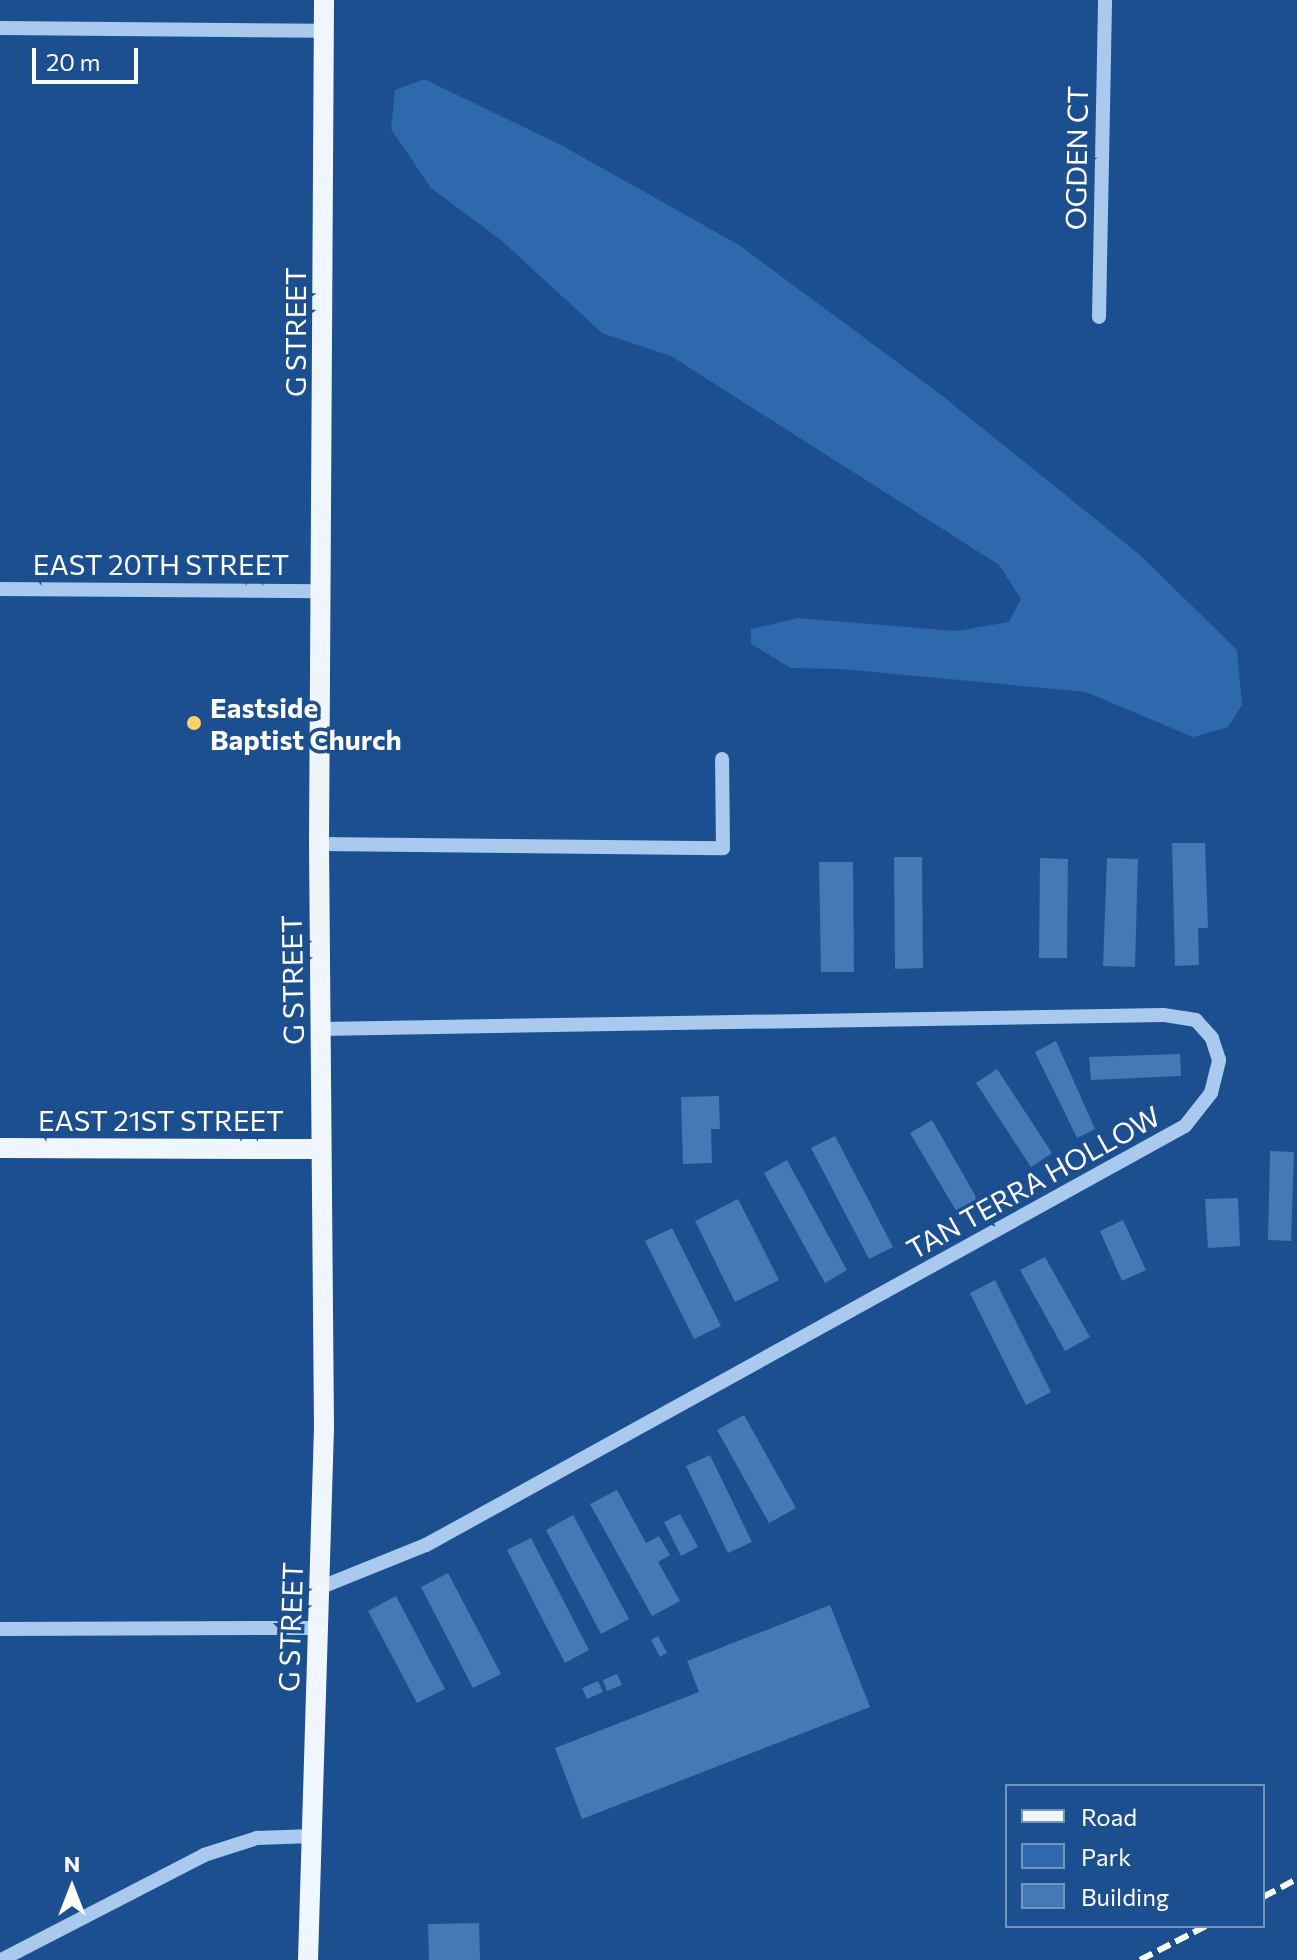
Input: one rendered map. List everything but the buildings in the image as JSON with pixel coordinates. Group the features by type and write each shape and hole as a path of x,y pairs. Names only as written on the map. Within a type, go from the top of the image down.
{"main road":[{"name":"G STREET","path":"308,1960 324,1428 319,844 324,0"},
{"name":"EAST 21ST STREET","path":"0,1148 321,1149"}],"street":[{"name":"OGDEN CT","path":"1099,317 1105,0"},
{"path":"0,28 323,31"},
{"name":"EAST 20TH STREET","path":"0,589 322,591"},
{"path":"319,844 723,848 722,759"},
{"name":"TAN TERRA HOLLOW","path":"319,1588 426,1545 1185,1126 1211,1093 1219,1060 1212,1038 1196,1020 1163,1015 320,1029"},
{"path":"0,1629 318,1628"},
{"path":"1,1960 204,1855 257,1838 312,1836"}],"green space":[{"path":"424,79 561,145 739,245 940,394 1140,555 1237,650 1242,705 1228,727 1193,737 1086,692 841,669 791,668 751,644 751,629 798,618 956,631 1009,622 1021,599 999,565 671,356 602,333 501,240 431,188 391,129 395,90"}],"railway":[{"path":"1265,1896 1297,1879"},
{"path":"1140,1960 1202,1928"}],"place":[{"name":"Eastside Baptist Church","path":"194,723"}]}
